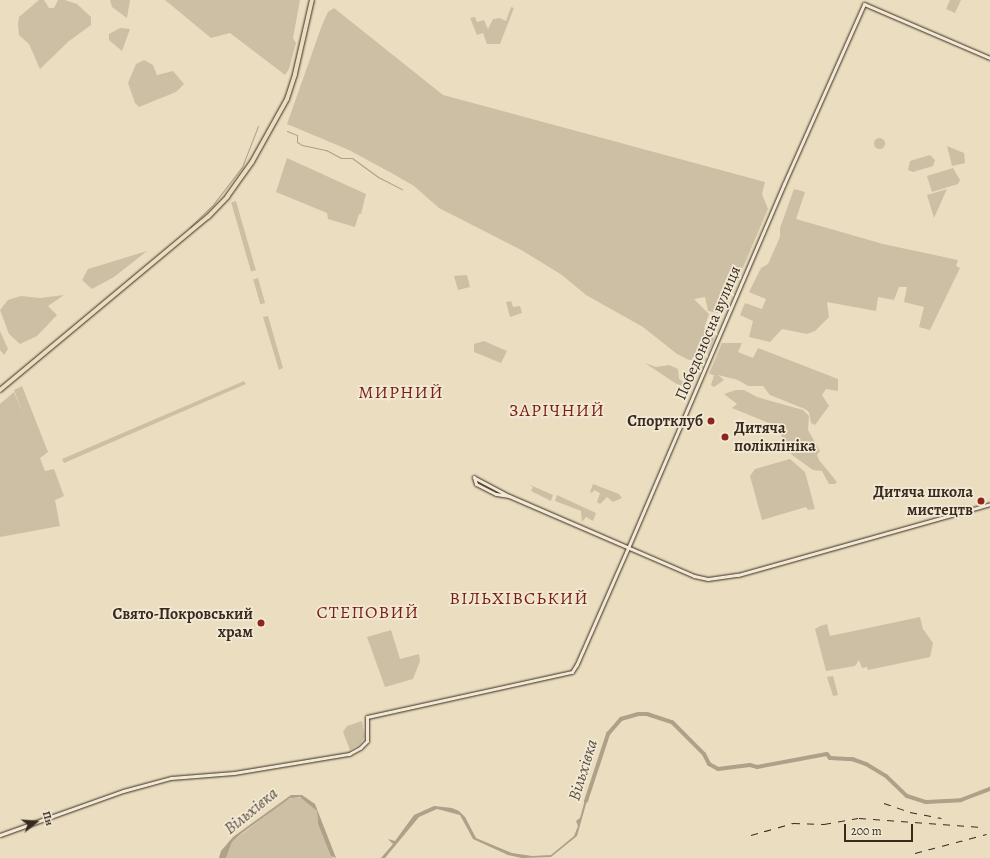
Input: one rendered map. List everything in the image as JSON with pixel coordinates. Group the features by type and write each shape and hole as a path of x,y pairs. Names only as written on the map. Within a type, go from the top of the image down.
{"highway":[{"path":"0,390 197,226 227,197 252,162 287,99 295,74 312,0"}],"street":[{"name":"Победоносна вулиця","path":"0,835 138,786 171,778 234,773 349,754 360,748 367,740 367,717 567,674 575,668 784,184 864,4 989,58"},
{"path":"989,58 990,62"},
{"path":"509,496 496,494 476,484 474,477 509,496 628,548 694,576 708,579 728,577 990,504"}],"shaded area":[{"path":"39,0 44,0 49,8 54,8 58,0 65,0 77,4 91,17 91,25 69,41 40,69 29,44 19,35 18,24 19,17"},
{"path":"110,0 130,0 127,18 112,7"},
{"path":"165,0 300,0 293,38 296,43 289,69 285,75 230,33 211,38"},
{"path":"950,0 961,0 955,13 946,9"},
{"path":"511,7 514,8 500,44 487,44 483,33 477,35 470,18 475,17 477,22 484,20 488,29 493,19 500,18 506,21"},
{"path":"334,8 443,95 765,182 762,194 768,209 723,314 708,311 705,297 694,299 709,314 704,328 709,330 714,339 702,363 689,360 677,354 643,327 586,295 562,275 523,251 439,208 414,186 395,175 349,150 287,124 322,25 328,12"},
{"path":"120,28 130,29 122,51 109,40 109,34"},
{"path":"144,60 153,65 157,75 173,71 184,84 176,92 139,107 135,103 128,83 136,64"},
{"path":"879,137 883,139 885,143 883,147 879,149 875,147 873,143 875,139"},
{"path":"947,146 964,153 965,163 952,166"},
{"path":"930,155 935,160 933,166 913,172 908,170 910,161"},
{"path":"287,158 366,194 361,214 359,214 355,227 328,219 327,213 276,192"},
{"path":"953,168 960,180 958,184 932,192 927,176"},
{"path":"794,189 805,192 796,219 883,244 958,260 956,266 960,268 930,330 919,327 924,307 904,302 907,287 899,287 894,300 878,297 876,311 827,302 829,317 815,331 807,334 782,329 770,342 749,337 753,321 740,315 745,303 762,309 766,299 749,292 761,268 768,264 780,237 780,228"},
{"path":"947,189 934,218 927,195"},
{"path":"236,201 256,270 251,272 231,202"},
{"path":"147,251 114,277 92,289 82,280 88,269"},
{"path":"467,275 470,287 458,290 454,276"},
{"path":"258,278 265,303 260,304 253,279"},
{"path":"64,295 48,306 57,315 37,336 20,344 9,334 0,310 8,300 21,296 40,298"},
{"path":"511,301 513,307 520,306 522,313 510,317 506,302"},
{"path":"268,316 283,368 279,370 263,317"},
{"path":"0,331 8,349 4,355 0,350"},
{"path":"484,341 507,351 501,363 474,352 474,344"},
{"path":"722,343 742,343 738,352 753,358 758,348 838,379 838,391 826,389 822,395 829,406 815,425 811,423 809,412 805,409 770,395 763,386 748,386 738,380 718,375 724,380 714,387 711,385 714,375 709,374"},
{"path":"645,363 656,367 669,365 678,369 679,379 688,385 682,386 675,383"},
{"path":"244,381 246,384 64,463 62,459"},
{"path":"22,386 48,452 40,458 45,471 54,469 64,496 55,500 60,526 0,537 0,404 14,392 24,416 14,390"},
{"path":"736,390 744,390 757,397 803,410 809,416 808,430 820,451 817,455 819,460 837,482 835,484 829,484 822,471 813,470 792,455 776,426 732,408 737,404 724,394"},
{"path":"790,459 805,472 815,509 808,510 806,507 762,520 750,476 755,469"},
{"path":"528,484 553,495 551,501 531,491 533,487"},
{"path":"593,484 619,494 622,498 613,502 607,497 600,504 597,502 600,493 594,490 592,493 590,492"},
{"path":"557,495 596,513 593,521 586,517 582,522 581,511 555,501"},
{"path":"920,617 923,629 933,643 930,657 868,670 867,667 862,668 859,660 855,666 826,671 815,629 820,626 827,624 830,636"},
{"path":"391,630 400,659 419,654 420,661 413,679 385,687 367,637"},
{"path":"833,676 838,695 833,696 827,677"},
{"path":"362,721 365,737 360,744 350,750 343,732 347,726"},
{"path":"291,795 302,795 315,804 336,858 331,856 318,824 317,811 300,797 290,798 242,833 232,842 226,858 219,858 221,851 233,837"},
{"path":"586,796 588,797 577,836 551,857 522,858 508,855 473,839 460,815 437,809 419,817 385,858 381,858 393,844 388,839 395,841 414,815 434,806 452,808 459,811 465,817 476,838 512,853 532,856 551,855 574,836 578,826 576,821 580,818"},
{"path":"294,797 302,798 317,811 318,824 333,858 226,858 232,842 286,800"}],"waterway":[{"path":"190,227 212,206 242,167 258,126"},
{"path":"287,131 297,135 297,142 302,145 326,150 341,158 352,158 380,178 402,189"},
{"name":"Вільхівка","path":"586,801 608,734 621,719 638,714 647,714 672,722 704,754 709,764 718,769 750,765 757,767 827,754 830,758 852,759 866,764 886,776 907,796 926,802 961,800 990,789"}],"railway":[{"path":"884,803 910,812 941,818"},
{"path":"751,835 793,823 824,824 859,818 982,827"},
{"path":"915,853 987,834"}],"place":[{"name":"Спортклуб","path":"711,421"},
{"name":"Дитяча поліклініка","path":"725,437"},
{"name":"Дитяча школа мистецтв","path":"981,501"},
{"name":"Свято-Покровський храм","path":"261,623"}],"district":[{"name":"МИРНИЙ","path":"401,392"},
{"name":"ЗАРІЧНИЙ","path":"557,410"},
{"name":"ВІЛЬХІВСЬКИЙ","path":"519,598"},
{"name":"СТЕПОВИЙ","path":"368,612"}]}
